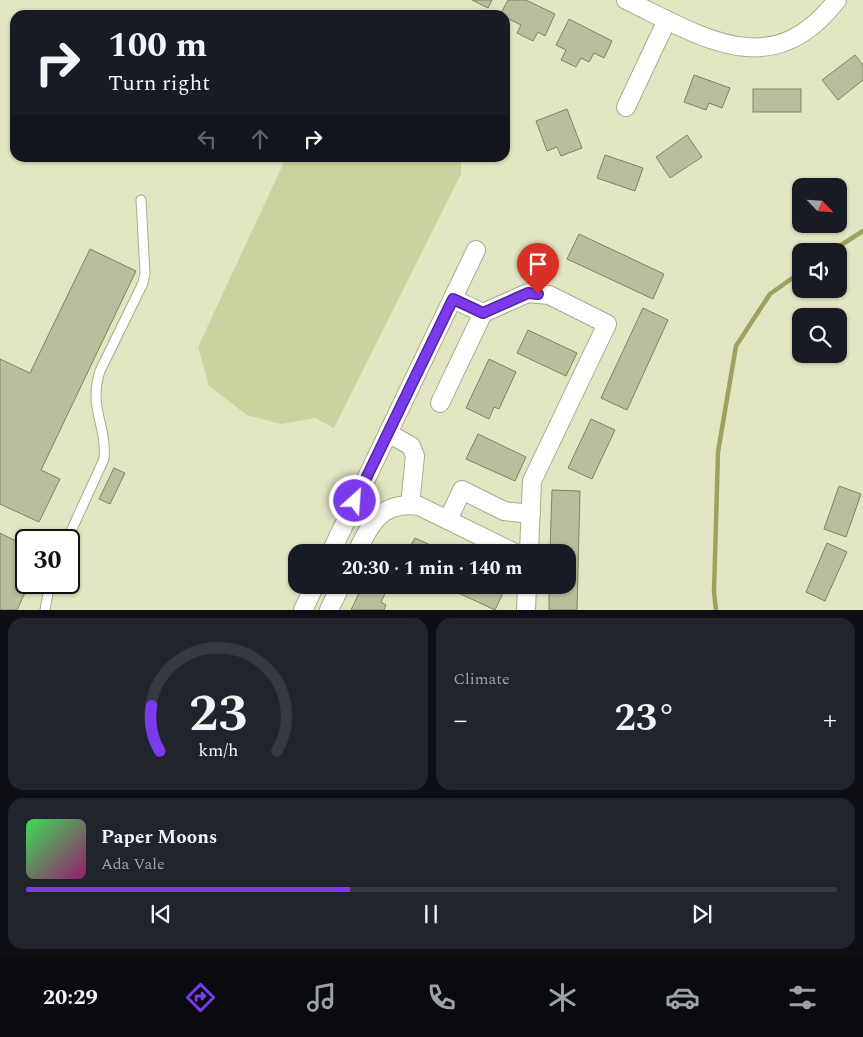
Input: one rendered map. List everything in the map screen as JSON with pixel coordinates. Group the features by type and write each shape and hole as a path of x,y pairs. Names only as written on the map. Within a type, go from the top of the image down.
{"street":[{"path":"626,0 712,40 733,46 758,48 778,45 796,39 814,26 837,0"},
{"path":"626,107 667,20"},
{"path":"335,544 476,250"},
{"path":"440,404 483,313 528,293 549,295 607,324 532,481 529,544"},
{"path":"453,299 483,313"},
{"path":"388,433 411,446 415,456 410,504"},
{"path":"448,520 462,490 504,511 530,514"},
{"path":"361,544 372,522 388,509 401,503 419,506 497,544"},
{"path":"303,610 311,594"},
{"path":"329,610 337,594"},
{"path":"526,610 527,594"}],"lane":[{"path":"72,529 104,459 105,445 94,397 95,385 144,284 141,200"},
{"path":"45,610 48,594"}],"green space":[{"path":"284,162 461,162 461,174 334,428 315,418 281,424 247,415 209,386 198,347"}],"building":[{"path":"472,0 492,0 488,8"},
{"path":"508,0 526,0 555,14 545,36 538,32 533,41 517,33 521,25 510,20 510,10 503,10"},
{"path":"569,19 612,41 604,58 594,53 589,62 581,58 576,67 561,60 566,50 556,45"},
{"path":"855,55 863,65 863,80 838,100 822,80"},
{"path":"694,75 730,88 722,108 709,103 706,110 684,102"},
{"path":"753,89 801,89 801,112 753,112"},
{"path":"567,109 582,148 561,156 557,147 547,151 536,121"},
{"path":"687,135 702,157 670,178 656,157"},
{"path":"605,155 643,168 635,191 597,178"},
{"path":"579,234 664,274 653,299 567,259"},
{"path":"90,249 136,271 41,470 60,479 39,522 0,504 0,359 30,373"},
{"path":"643,308 668,320 627,410 601,398"},
{"path":"528,330 577,353 566,376 517,353"},
{"path":"489,359 516,372 499,409 494,407 489,419 466,408"},
{"path":"591,419 615,430 592,479 568,468"},
{"path":"478,434 526,457 515,481 466,459"},
{"path":"114,468 125,473 110,504 99,499"},
{"path":"839,486 861,494 846,537 824,529"},
{"path":"552,490 580,491 577,610 549,610 549,594 576,594 576,544 550,544"},
{"path":"0,533 15,540 15,594 24,594 17,610 0,610"},
{"path":"415,538 428,544 412,544"},
{"path":"827,543 847,552 825,601 806,592"},
{"path":"359,594 385,594 381,602 386,605 384,610 351,610"},
{"path":"460,594 503,594 495,610"}],"waterway":[{"path":"844,243 863,231"},
{"path":"716,610 714,592 718,452 736,346 770,294 792,278"}],"route":[{"path":"355,501 453,299 483,313 528,293 538,294"}]}
